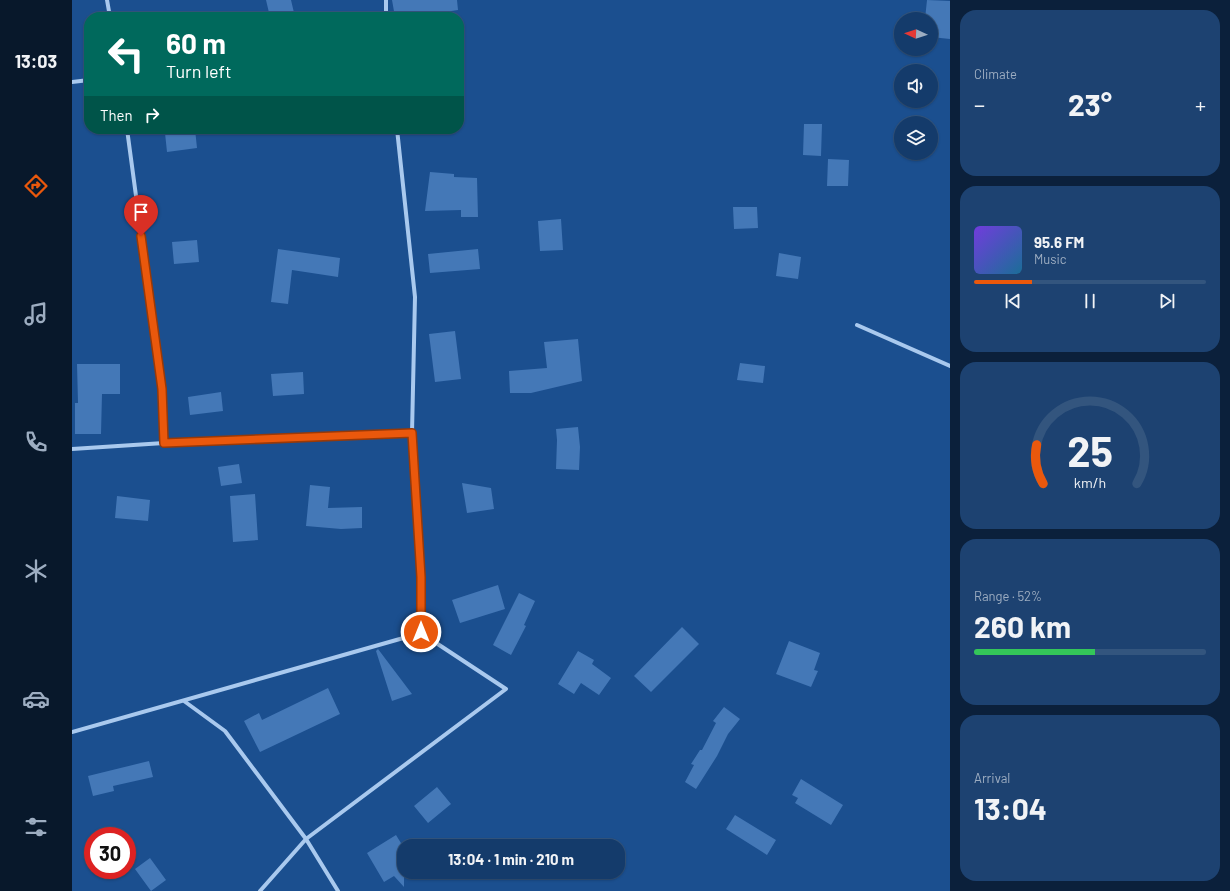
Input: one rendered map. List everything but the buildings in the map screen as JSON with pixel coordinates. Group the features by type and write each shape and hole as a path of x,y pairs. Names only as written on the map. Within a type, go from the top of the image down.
{"street":[{"path":"107,0 109,12"},
{"path":"386,0 386,12"},
{"path":"72,82 84,81"},
{"path":"127,134 162,389 164,443"},
{"path":"398,134 415,297 412,433 421,577 421,632"},
{"path":"857,325 950,366"},
{"path":"72,449 164,443 412,433"},
{"path":"72,732 421,632"},
{"path":"260,891 306,839 506,689 421,632"},
{"path":"184,701 225,731 306,839 338,891"}],"route":[{"path":"141,236 162,389 164,443 412,433 421,577 421,632"}]}
